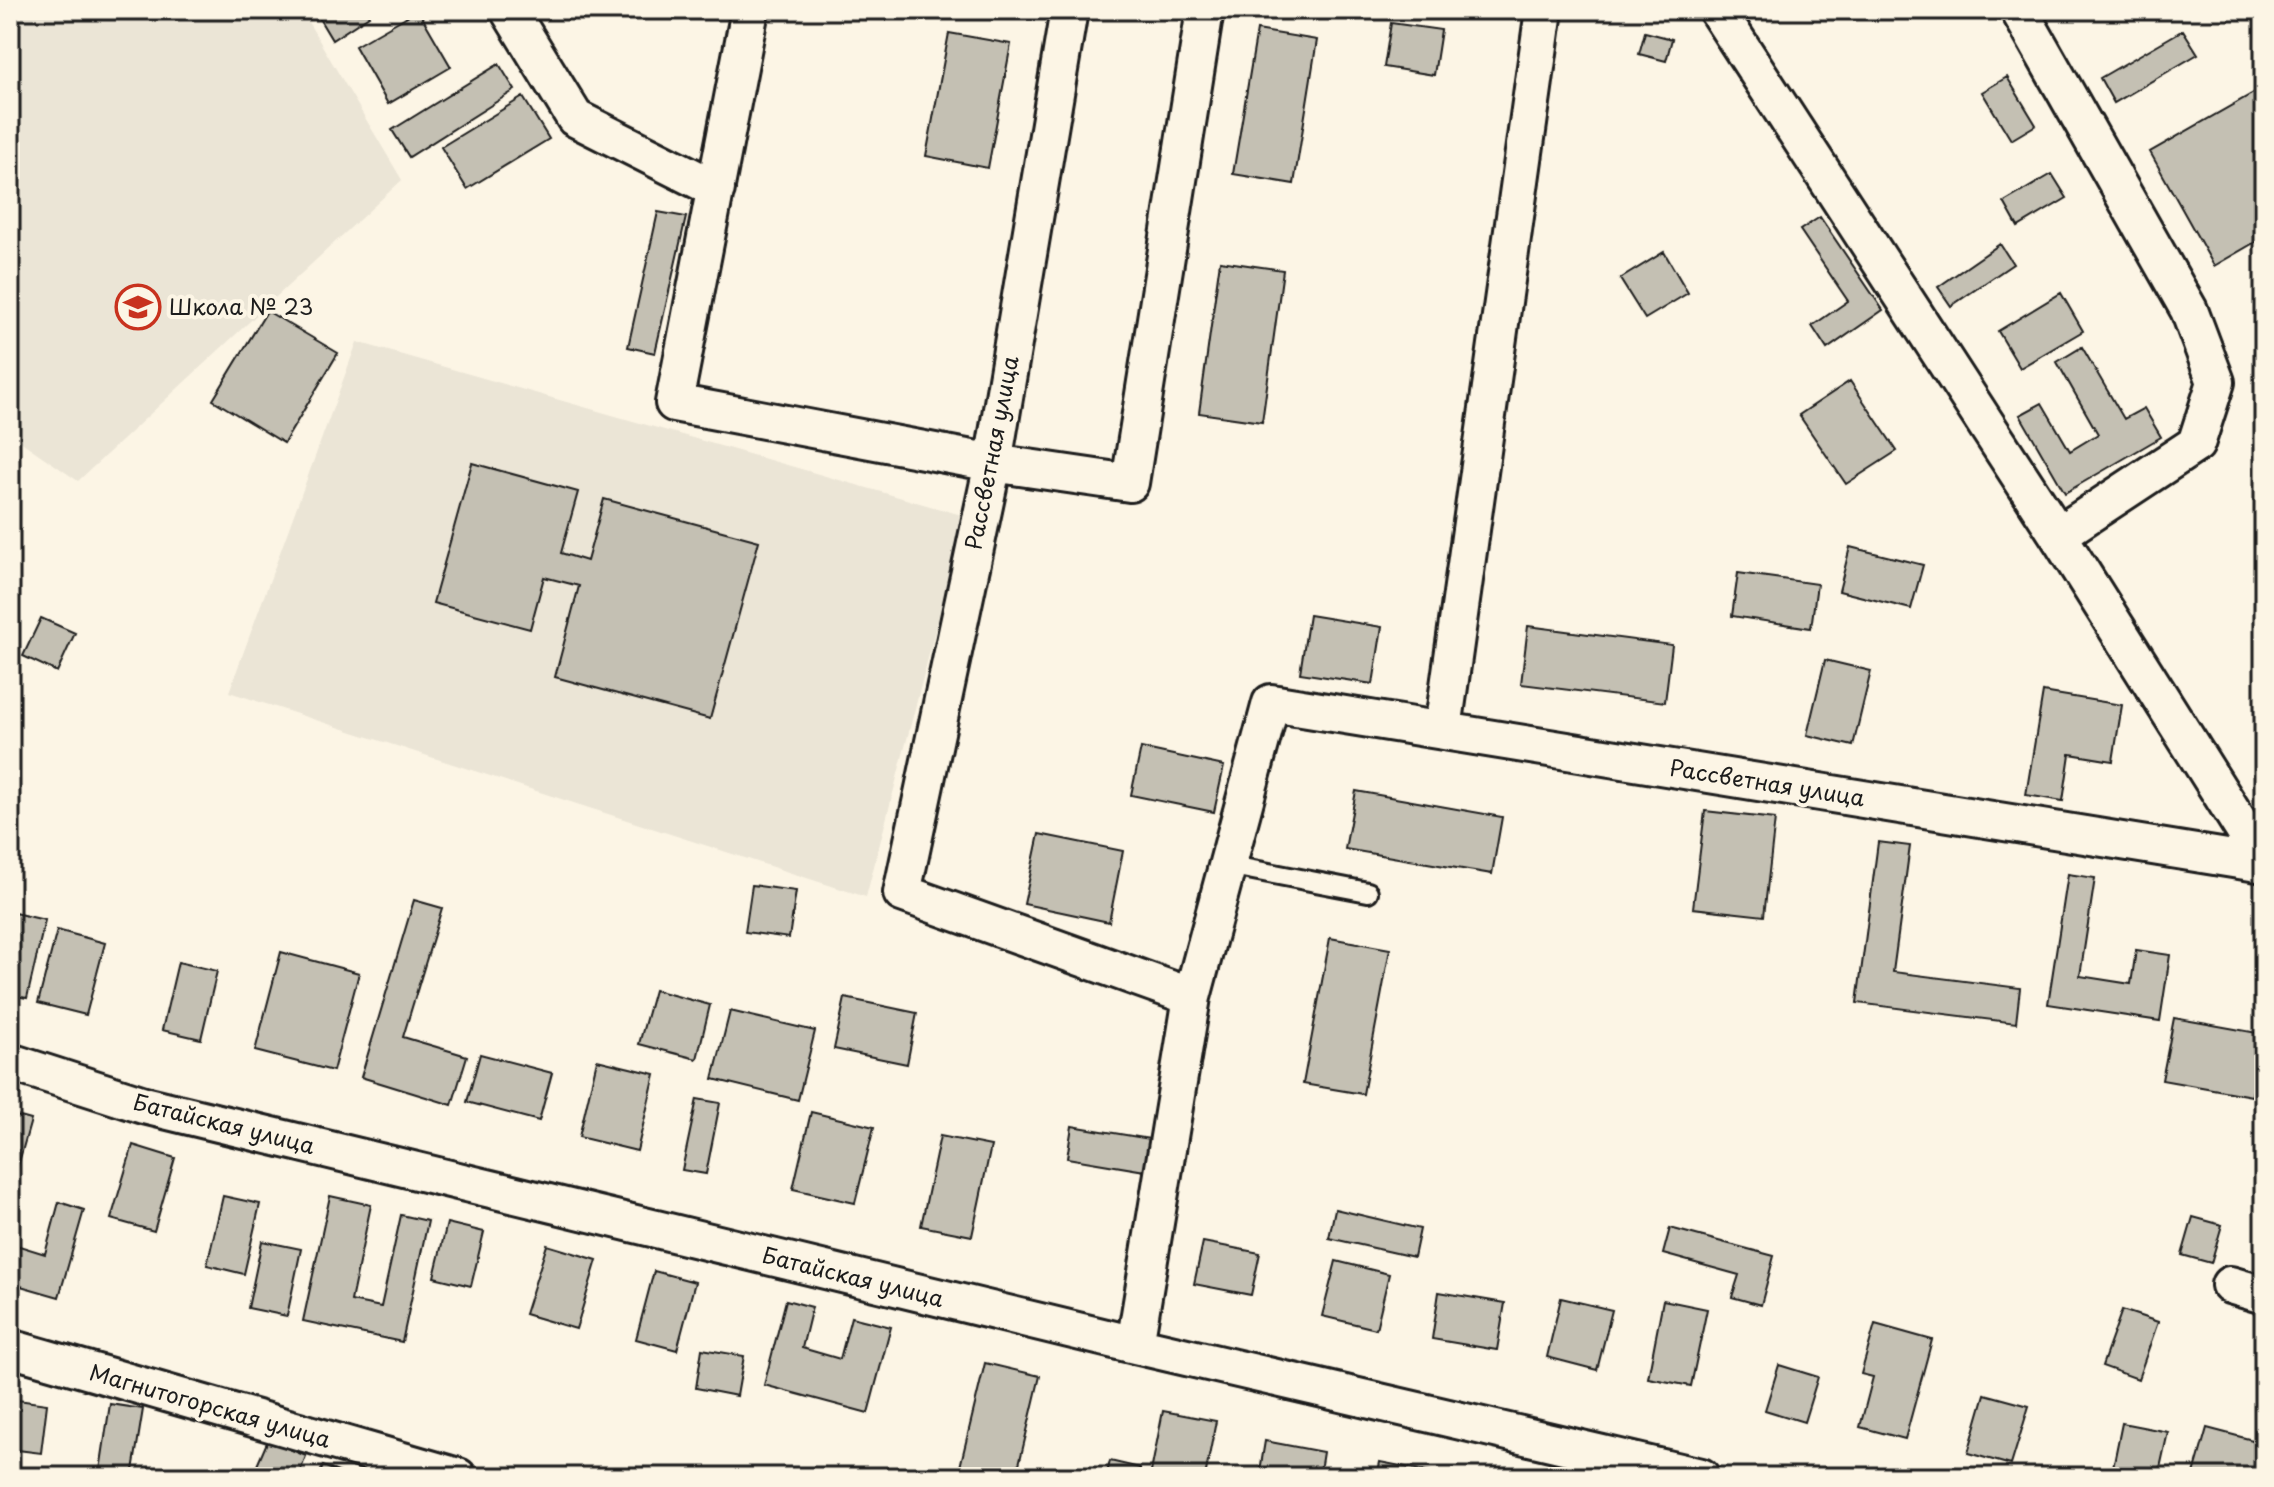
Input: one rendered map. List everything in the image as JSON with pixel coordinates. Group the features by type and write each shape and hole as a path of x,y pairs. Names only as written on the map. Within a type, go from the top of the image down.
{"street":[{"path":"509,10 575,118 716,189"},
{"path":"750,10 674,403 993,463 1130,483 1205,10"},
{"name":"Рассветная улица","path":"1069,10 993,463 902,893 1192,997"},
{"path":"1443,729 1544,10"},
{"path":"1717,10 2058,535 2264,863"},
{"path":"2019,10 2189,310 2216,382 2196,444 2058,535"},
{"name":"Рассветная улица","path":"1227,865 1271,703 2264,863"},
{"path":"1135,1345 1192,997 1227,865"},
{"name":"Батайская улица","path":"10,1062 144,1105 1135,1345 1701,1477"},
{"name":"Магнитогорская улица","path":"10,1348 458,1477"}],"lane":[{"path":"1227,865 1368,892"}],"shaded area":[{"name":"Школа № 23","path":"10,10 301,10 402,180 78,481 10,434"},
{"path":"357,342 965,516 866,897 229,692"}],"building":[{"path":"314,10 365,10 369,16 332,40"},
{"path":"418,10 451,67 388,104 355,46"},
{"path":"1391,23 1441,30 1434,75 1384,67"},
{"path":"1257,30 1317,40 1294,184 1233,174"},
{"path":"2183,30 2198,54 2114,103 2100,78"},
{"path":"1645,32 1672,39 1666,61 1639,54"},
{"path":"949,33 1011,44 988,168 926,156"},
{"path":"499,64 515,90 409,157 392,130"},
{"path":"2007,77 2036,125 2011,140 1982,92"},
{"path":"2264,87 2264,237 2214,266 2150,152"},
{"path":"523,97 549,139 467,189 441,147"},
{"path":"2052,174 2067,198 2018,227 2004,202"},
{"path":"658,212 686,217 655,353 628,347"},
{"path":"1820,217 1883,310 1827,349 1812,326 1848,301 1800,230"},
{"path":"2000,244 2013,264 1951,306 1938,287"},
{"path":"1664,252 1688,293 1645,319 1620,279"},
{"path":"1220,261 1283,270 1262,422 1199,413"},
{"path":"2061,293 2083,331 2020,368 1998,331"},
{"path":"267,311 338,353 284,443 213,400"},
{"path":"2082,347 2124,419 2144,408 2161,437 2065,493 2020,415 2042,403 2070,451 2098,434 2057,362"},
{"path":"1850,381 1897,451 1846,484 1799,415"},
{"path":"472,463 578,492 561,553 587,561 604,499 759,541 710,719 555,677 579,586 544,577 530,629 433,603"},
{"path":"1850,547 1923,565 1911,609 1839,591"},
{"path":"1738,573 1817,584 1811,628 1732,616"},
{"path":"1309,615 1382,627 1373,684 1300,673"},
{"path":"41,618 75,633 57,672 23,656"},
{"path":"1528,626 1672,645 1665,702 1521,684"},
{"path":"1825,660 1871,671 1853,746 1807,735"},
{"path":"2043,692 2122,705 2113,761 2070,754 2063,801 2026,795"},
{"path":"1141,748 1224,766 1214,812 1131,795"},
{"path":"1356,791 1502,817 1492,874 1345,849"},
{"path":"1705,811 1775,819 1764,916 1693,908"},
{"path":"1039,834 1123,851 1109,922 1024,904"},
{"path":"1878,842 1910,846 1893,972 2020,988 2016,1023 1857,1003"},
{"path":"2068,874 2095,878 2080,976 2131,984 2136,950 2170,955 2160,1021 2048,1004"},
{"path":"752,885 796,891 789,938 745,932"},
{"path":"414,900 442,908 403,1037 467,1056 452,1105 361,1077"},
{"path":"10,912 45,920 27,998 10,995"},
{"path":"57,930 105,943 86,1015 38,1003"},
{"path":"1330,938 1390,949 1363,1094 1303,1084"},
{"path":"281,952 359,973 333,1071 255,1051"},
{"path":"178,962 217,971 201,1039 162,1030"},
{"path":"654,990 710,1005 697,1059 639,1044"},
{"path":"845,998 917,1013 907,1064 834,1049"},
{"path":"730,1011 815,1031 798,1100 713,1079"},
{"path":"2174,1018 2263,1034 2252,1096 2162,1080"},
{"path":"480,1054 552,1073 539,1121 467,1102"},
{"path":"597,1060 655,1074 637,1151 579,1137"},
{"path":"697,1099 720,1103 706,1174 682,1170"},
{"path":"811,1112 874,1127 855,1203 793,1189"},
{"path":"13,1115 31,1120 10,1194 10,1124"},
{"path":"1072,1126 1156,1140 1151,1172 1067,1158"},
{"path":"940,1136 991,1146 972,1236 921,1226"},
{"path":"133,1145 175,1158 154,1231 111,1219"},
{"path":"223,1196 260,1204 244,1274 207,1265"},
{"path":"330,1196 371,1205 351,1301 381,1307 401,1215 428,1221 402,1342 303,1321"},
{"path":"59,1202 84,1210 59,1297 10,1283 10,1243 45,1254"},
{"path":"1335,1209 1420,1229 1414,1257 1329,1238"},
{"path":"2193,1217 2222,1225 2211,1263 2182,1255"},
{"path":"447,1223 484,1232 471,1286 434,1277"},
{"path":"1670,1228 1774,1256 1761,1305 1732,1297 1739,1275 1663,1254"},
{"path":"262,1241 301,1249 287,1316 248,1308"},
{"path":"1203,1242 1260,1253 1251,1295 1194,1284"},
{"path":"547,1245 597,1260 576,1329 525,1314"},
{"path":"1336,1261 1389,1274 1376,1329 1322,1316"},
{"path":"654,1271 695,1282 677,1350 636,1339"},
{"path":"1439,1292 1505,1303 1497,1350 1432,1339"},
{"path":"1561,1298 1612,1310 1597,1370 1547,1357"},
{"path":"786,1300 812,1307 802,1348 840,1359 851,1317 891,1327 868,1413 764,1385"},
{"path":"1663,1300 1707,1309 1691,1386 1648,1378"},
{"path":"2122,1310 2158,1322 2138,1379 2102,1366"},
{"path":"1875,1324 1932,1340 1905,1439 1860,1427 1873,1377 1861,1374"},
{"path":"702,1349 744,1356 737,1396 696,1388"},
{"path":"985,1363 1040,1376 1016,1477 986,1477 959,1471"},
{"path":"1779,1365 1818,1377 1804,1422 1765,1410"},
{"path":"1985,1394 2029,1406 2011,1465 1968,1453"},
{"path":"10,1399 47,1404 41,1453 10,1449"},
{"path":"110,1404 143,1409 132,1477 99,1477"},
{"path":"1163,1411 1216,1421 1205,1477 1150,1477"},
{"path":"2122,1423 2168,1432 2158,1477 2111,1477"},
{"path":"2207,1428 2264,1443 2255,1477 2193,1477"},
{"path":"268,1440 306,1456 298,1477 252,1477"},
{"path":"1265,1441 1323,1452 1319,1477 1259,1477"},
{"path":"1110,1461 1140,1468 1138,1477 1106,1477"},
{"path":"1380,1462 1447,1475 1377,1477"},
{"path":"323,1466 351,1477 318,1477"}],"place":[{"name":"Школа № 23","path":"138,307"}]}
